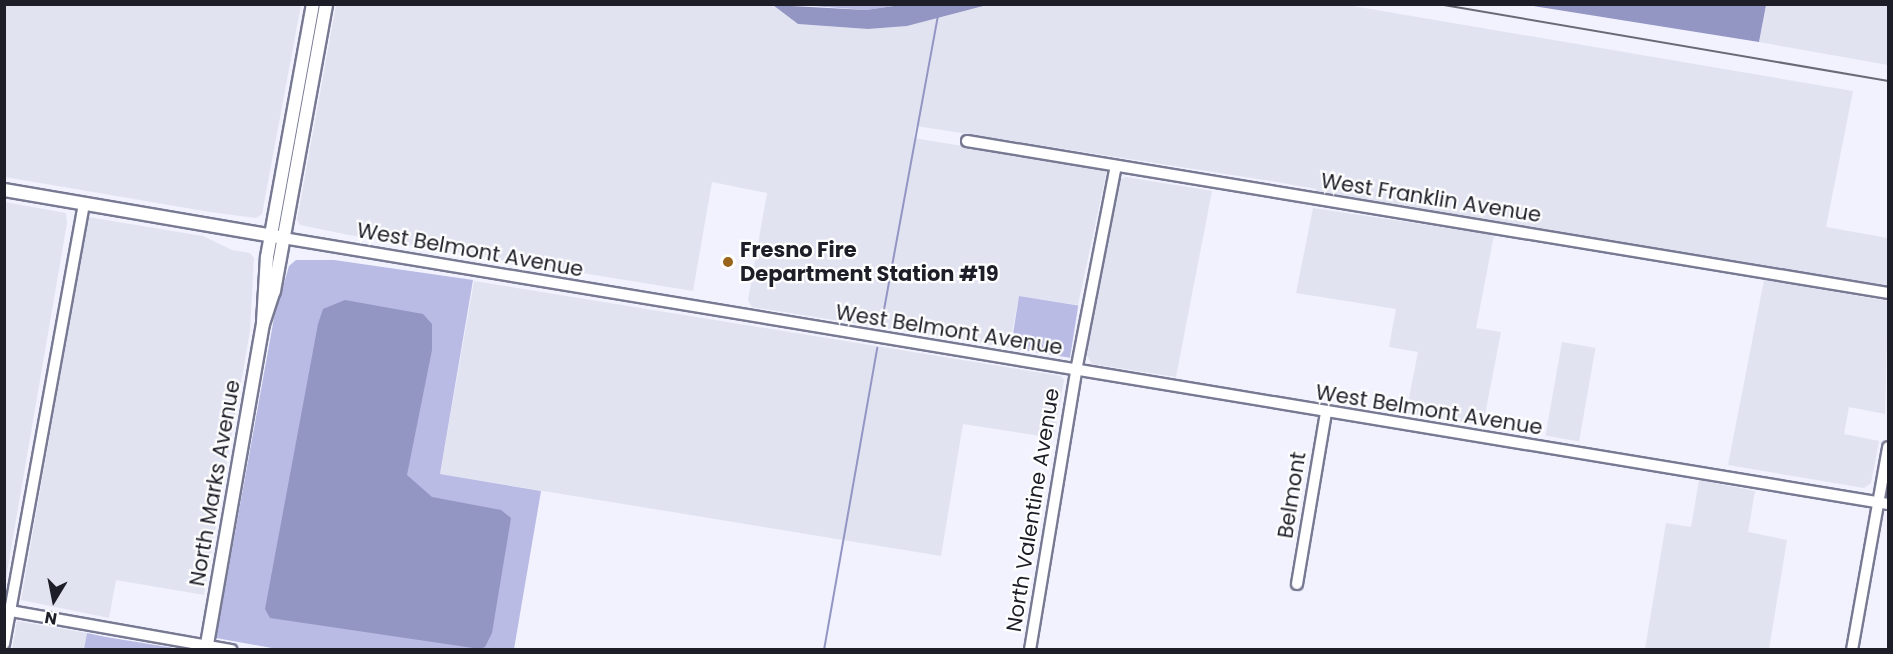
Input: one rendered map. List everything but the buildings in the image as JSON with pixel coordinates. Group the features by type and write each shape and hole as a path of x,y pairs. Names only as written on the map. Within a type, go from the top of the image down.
{"main road":[{"name":"North Marks Avenue","path":"206,647 263,324 274,291 277,237 313,4"},
{"name":"North Marks Avenue","path":"277,237 326,4"},
{"name":"West Belmont Avenue","path":"4,190 277,237"}],"street":[{"name":"West Franklin Avenue","path":"967,141 1888,293"},
{"name":"North Valentine Avenue","path":"1029,650 1076,370 1116,166"},
{"path":"4,644 7,611 84,203"},
{"name":"West Belmont Avenue","path":"277,237 1326,413 1888,504"},
{"name":"Belmont","path":"1297,584 1326,413"},
{"path":"1852,650 1876,502 1888,447"},
{"path":"7,611 231,650"}],"shaded area":[{"path":"773,4 798,24 868,29 907,26 987,5 1347,5 1853,91 1826,227 1888,238 1888,288 1315,193 1316,189 1271,181 916,126 914,138 1107,170 1078,305 1019,296 1009,348 752,307 748,300 767,193 712,182 693,291 349,235 300,225 297,220 336,5"},
{"path":"4,5 301,5 262,214 256,218 210,212 5,177"},
{"path":"773,5 866,10 900,5 987,5 907,26 868,29 798,24"},
{"path":"800,5 900,5 866,10"},
{"path":"1527,5 1766,5 1759,42"},
{"path":"1766,5 1888,5 1888,65 1759,42"},
{"path":"1126,177 1212,191 1176,377 1092,364 1085,352 1110,218 1119,180"},
{"path":"5,202 66,213 67,223 5,584"},
{"path":"1313,208 1494,235 1476,328 1501,332 1483,425 1406,413 1418,352 1389,347 1396,309 1296,293"},
{"path":"88,217 203,236 232,250 250,253 254,258 250,331 204,595 116,580 109,618 21,600"},
{"path":"296,260 334,260 473,280 440,474 541,491 514,649 283,650 216,638 274,318 289,266"},
{"path":"1764,280 1888,301 1885,414 1849,407 1844,434 1879,441 1871,483 1864,488 1728,465"},
{"path":"474,281 1061,376 1064,380 1054,438 963,424 941,556 440,474"},
{"path":"1019,296 1078,305 1070,358 1011,348"},
{"path":"345,300 423,314 432,324 432,350 407,475 432,497 501,510 511,518 492,633 485,647 480,649 270,618 265,609 318,324 323,309"},
{"path":"1562,342 1595,348 1579,441 1546,436"},
{"path":"1699,480 1755,491 1748,532 1787,540 1769,649 1645,649 1666,523 1691,527"},
{"path":"17,621 87,633 84,649 12,650"},
{"path":"87,633 106,637 180,649 84,649"}],"waterway":[{"path":"881,326 938,16"},
{"path":"824,650 877,348"}],"railway":[{"path":"1438,4 1888,81"}],"place":[{"name":"Fresno Fire Department Station #19","path":"728,262"}]}
